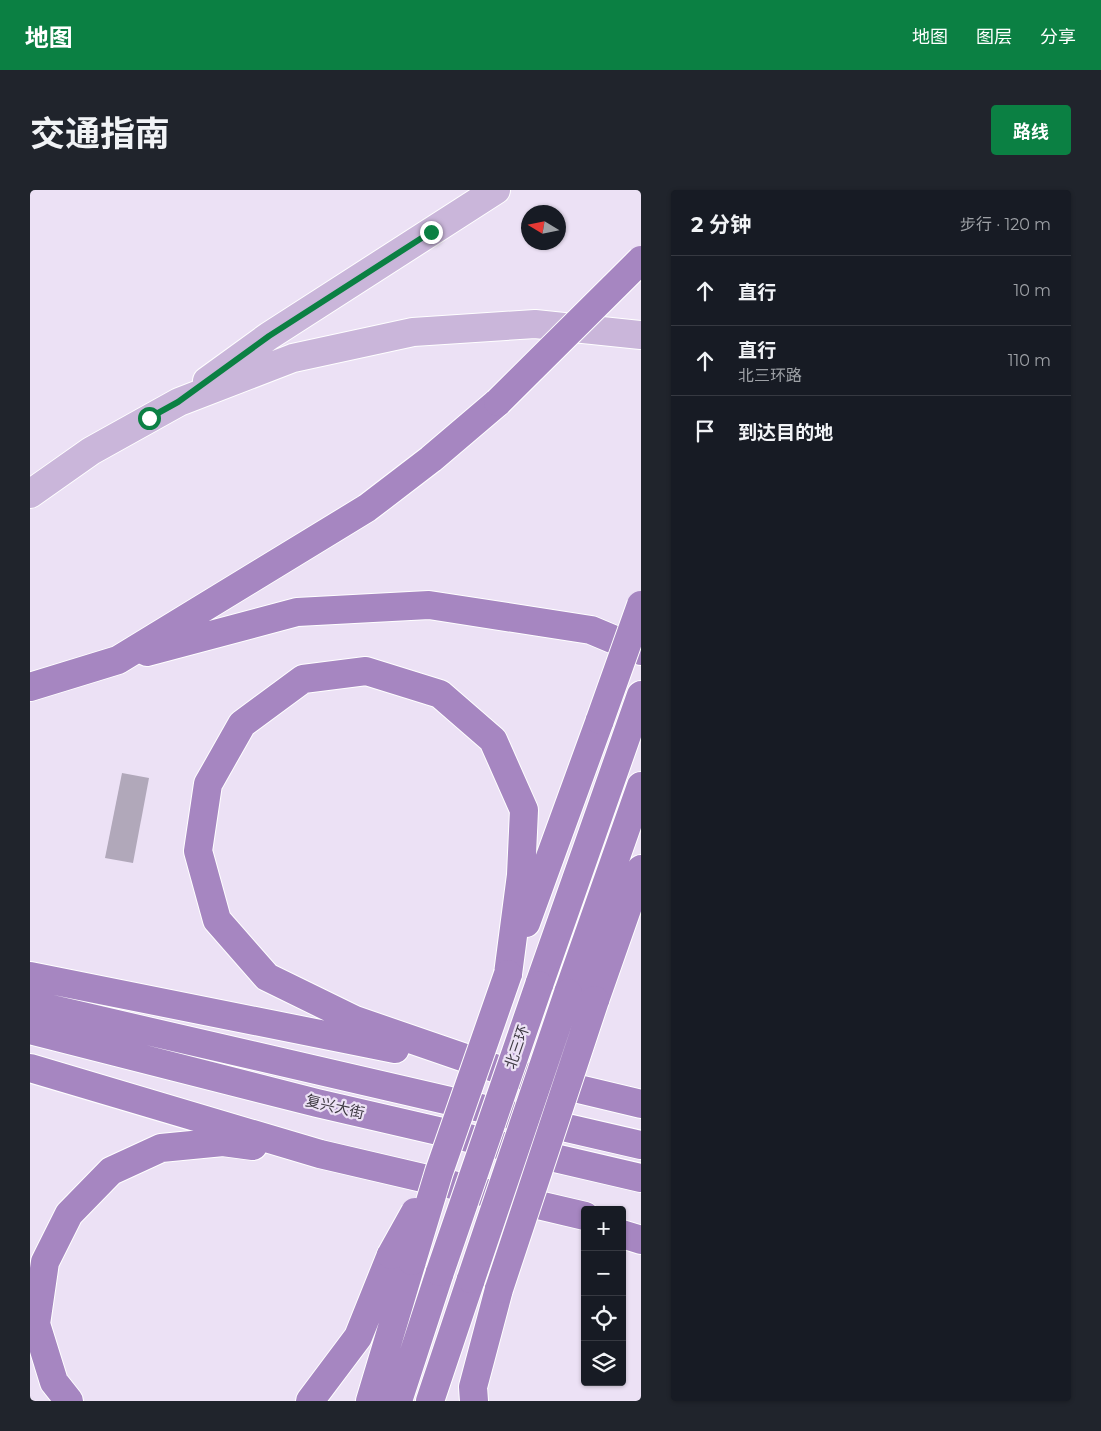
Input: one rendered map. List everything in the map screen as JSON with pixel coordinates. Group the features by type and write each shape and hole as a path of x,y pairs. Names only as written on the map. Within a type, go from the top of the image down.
{"highway":[{"path":"118,660 367,508 431,459 498,402 641,260"},
{"path":"30,687 118,660 297,612 429,605 591,630 641,651"},
{"path":"310,1401 358,1337 402,1258 438,1172 641,605"},
{"path":"508,974 521,875 524,810 493,740 440,694 366,671 303,679 242,724 208,784 198,851 217,920 267,977 355,1020 503,1071 641,1087"},
{"name":"北三环","path":"398,1401 440,1272 539,984 641,695"},
{"name":"北三环","path":"430,1401 568,993 641,786"},
{"path":"474,1401 473,1387 499,1290 595,1000 641,868"},
{"path":"30,976 503,1071 641,1104"},
{"name":"复兴大街","path":"30,1004 641,1145"},
{"name":"复兴大街","path":"30,1030 318,1103 641,1178"},
{"path":"30,1068 320,1154 581,1215"},
{"path":"69,1401 54,1382 36,1324 45,1262 69,1214 111,1171 161,1148 223,1142 320,1154"},
{"path":"508,1197 581,1221"},
{"path":"626,1226 641,1229"},
{"path":"626,1235 641,1240"},
{"path":"370,1401 402,1258"}],"main road":[{"path":"30,494 90,451 178,402 269,336 496,190"},
{"path":"178,402 293,358 413,332 535,324 641,334"}],"building":[{"path":"122,773 149,778 133,863 105,858"}],"route":[{"path":"149,418 178,402 269,336 431,232"}]}
